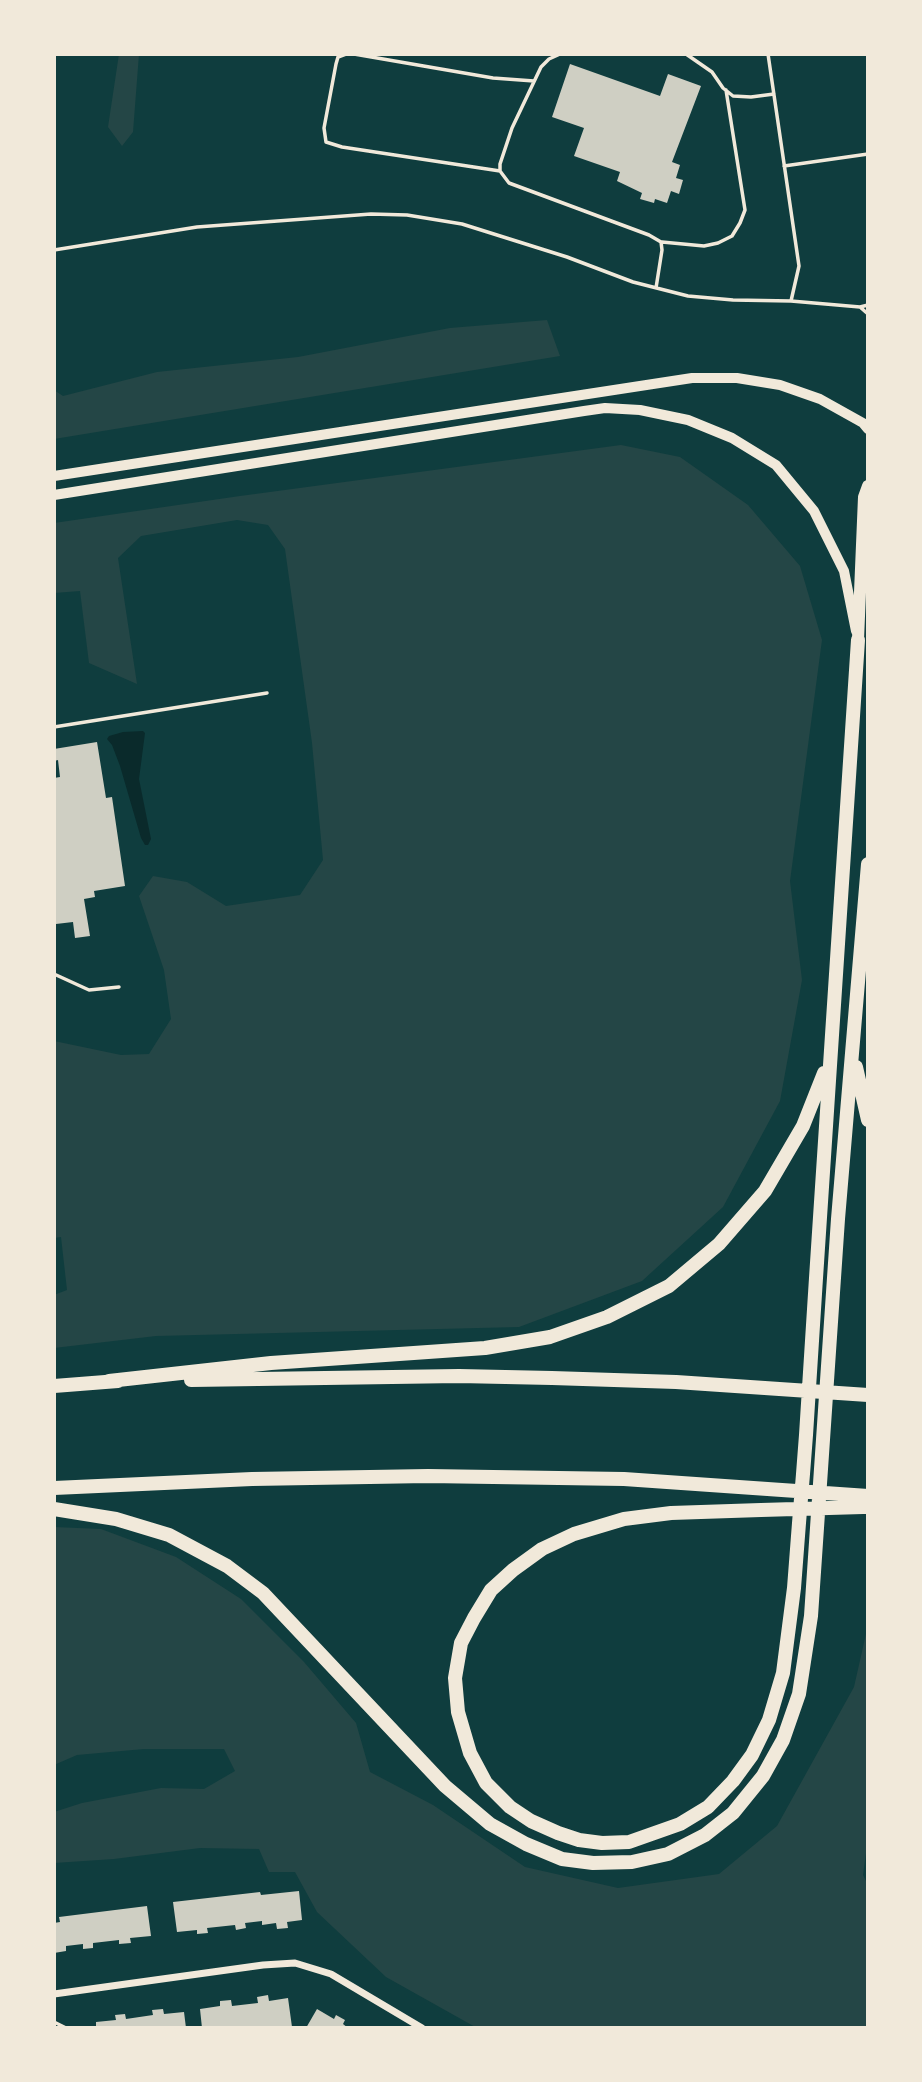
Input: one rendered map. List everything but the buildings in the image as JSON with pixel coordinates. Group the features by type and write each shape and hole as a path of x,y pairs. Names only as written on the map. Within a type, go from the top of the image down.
{"highway":[{"path":"858,640 829,1058 794,1588 783,1673 769,1720 752,1755 733,1781 708,1807 680,1824 629,1842 579,1840 531,1821 510,1807 486,1783 470,1753 458,1712 455,1678 461,1643 474,1618 491,1590 513,1570 542,1549 575,1534 624,1519 670,1513 761,1510 865,1501"},
{"path":"54,1509 116,1519 169,1535 227,1566 263,1593 445,1786 490,1824 526,1844 562,1859 593,1863 632,1862 668,1854 705,1835 733,1813 763,1776 783,1740 799,1694 811,1616 838,1219 868,864"},
{"path":"853,1051 868,1120"},
{"path":"54,1386 271,1363 485,1348 550,1337 607,1317 669,1286 719,1244 765,1191 803,1126 829,1058"},
{"path":"109,1381 459,1376 676,1382 868,1395"},
{"path":"54,1488 252,1479 428,1476 624,1479 763,1488 865,1501"}],"main road":[{"path":"54,476 692,378 737,378 780,386 820,398 863,423 868,429"},
{"path":"54,495 584,411 605,408 640,410 688,420 732,438 776,466 814,510 844,571 858,640"},
{"path":"858,640 864,497 868,486"}],"street":[{"path":"54,1994 272,1963 295,1963 331,1974 422,2028"}],"lane":[{"path":"346,54 338,57 336,64 324,128 326,142 342,147 500,171"},
{"path":"354,54 493,78 534,81"},
{"path":"560,54 541,67 512,128 500,171 509,183 649,234 661,242 704,246 718,243 732,236 740,223 745,210 726,90"},
{"path":"686,54 712,72 733,96 774,94"},
{"path":"768,54 799,266 791,301"},
{"path":"785,166 868,154"},
{"path":"54,250 197,228 371,214 407,215 462,224 567,257 632,282 688,296 860,307 868,305"},
{"path":"656,288 663,250 661,242"},
{"path":"860,307 868,313"},
{"path":"54,727 267,693"},
{"path":"54,974 89,990 119,986"},
{"path":"54,2022 66,2028"}],"shaded area":[{"path":"119,54 139,54 133,132 122,146 108,127"},
{"path":"547,320 560,356 54,439 54,390 63,396 157,372 298,357 450,328"},
{"path":"621,445 680,457 748,505 800,566 822,640 790,881 802,980 780,1101 723,1207 642,1281 519,1327 156,1336 54,1348 54,1295 67,1290 61,1237 54,1238 54,1041 121,1055 149,1054 171,1019 164,970 139,896 153,876 187,882 226,906 300,895 323,860 312,743 285,549 268,525 237,520 141,536 118,558 137,684 89,663 80,591 54,593 54,523"},
{"path":"123,732 145,733 139,779 151,839 148,845 145,845 141,838 120,766 107,739"},
{"path":"54,1527 101,1529 176,1557 241,1599 304,1662 356,1723 370,1772 433,1805 525,1867 618,1888 719,1874 777,1826 854,1687 868,1625 868,1839 863,1875 868,1885 868,2028 477,2028 386,1977 317,1912 295,1872 269,1872 259,1849 200,1848 114,1859 54,1863 54,1812 82,1803 161,1788 204,1789 235,1771 224,1749 144,1749 77,1755 54,1765"}]}
